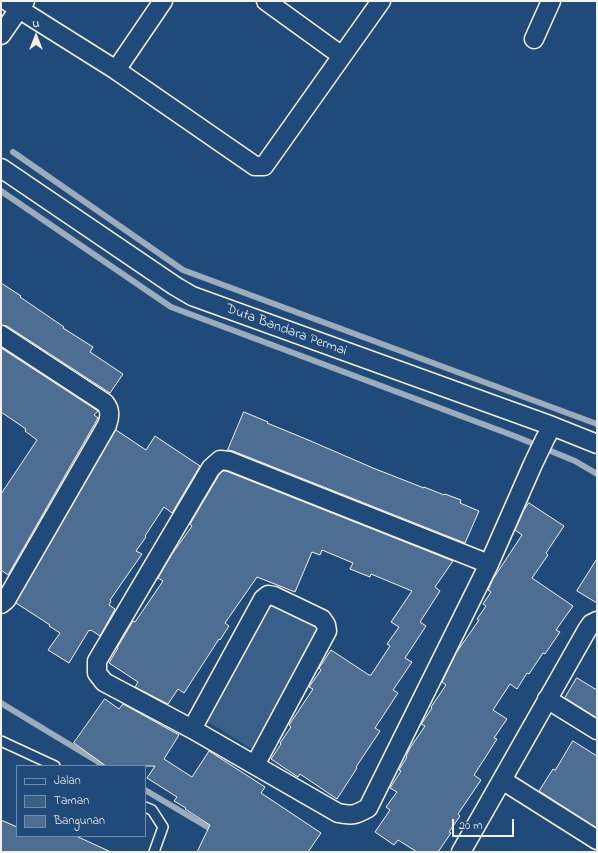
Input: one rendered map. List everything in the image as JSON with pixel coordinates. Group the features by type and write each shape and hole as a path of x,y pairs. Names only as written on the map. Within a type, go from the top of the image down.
{"street":[{"path":"116,70 163,1"},
{"path":"266,1 342,56"},
{"path":"1,35 17,4 255,166 264,166 380,1"},
{"path":"534,39 551,1"},
{"name":"Duta Bandara Permai","path":"1,168 192,296 549,433 597,444"},
{"path":"1,335 105,403 109,408 109,419 107,425 6,600 1,604"},
{"path":"489,564 229,461 220,460 211,468 98,661 98,673 104,682 192,729 338,813 350,815 357,814 368,808 489,564 533,464 549,433"},
{"path":"192,729 264,599 268,596 274,596 322,619 326,625 327,631 255,765"},
{"path":"461,852 587,630 591,624 597,621"},
{"path":"547,699 597,730"},
{"path":"502,780 597,840"}],"lane":[{"path":"1,741 53,765"},
{"path":"146,807 152,810 163,827 154,852"}],"green space":[{"path":"273,598 324,628 255,751 203,719"}],"building":[{"path":"1,283 64,327 63,328 93,347 90,352 123,374 110,393 7,326 1,325"},
{"path":"1,348 98,411 94,415 98,418 8,575 1,570 1,494 37,440 25,431 26,429 1,412"},
{"path":"244,412 373,468 424,488 461,500 460,503 479,511 465,543 228,450"},
{"path":"116,430 146,450 155,436 200,466 172,513 164,507 136,551 142,554 110,600 109,605 115,609 100,636 89,630 69,663 48,650 60,633 16,603"},
{"path":"223,471 453,561 435,587 440,591 420,622 426,626 405,658 412,662 393,690 398,693 375,728 380,731 337,799 300,774 298,777 271,759 291,727 289,725 313,689 309,687 321,670 319,668 331,650 371,675 390,646 387,644 399,627 391,622 412,591 371,574 370,577 350,569 353,563 322,550 320,555 312,552 295,592 257,577 225,623 229,626 184,693 178,689 168,704 135,687 138,682 109,663 133,621 135,622 163,581 158,578 172,554 192,526 190,524 219,475"},
{"path":"529,503 564,526 546,553 548,555 532,578 573,606 556,630 560,632 545,654 543,653 529,674 527,673 517,689 510,684 493,710 507,719 494,738 497,739 474,775 481,780 458,814 460,816 438,852 417,852 398,840 394,845 375,832 390,810 386,807 397,792 390,788 401,771 399,770 407,757 406,756 410,748 425,726 421,724 446,685 442,682 456,653 479,620 477,619 486,606 483,604 491,592 488,590 493,579 522,535 515,530 524,510"},
{"path":"597,559 597,603 577,591"},
{"path":"577,678 597,690 597,718 565,698"},
{"path":"105,699 119,709 123,704 179,735 164,759 192,777 209,751 265,787 261,793 321,833 308,852 197,852 210,825 174,801 177,797 147,778 155,766 105,765 74,743"},
{"path":"573,741 597,756 597,828 539,791 553,769 555,770"},
{"path":"1,820 16,827 16,837 78,837 111,852 1,852"}],"waterway":[{"path":"13,152 183,270 597,424"},
{"path":"1,191 171,307 517,437 575,461 597,474"},
{"path":"1,703 103,765"},
{"path":"146,791 216,832"}]}
